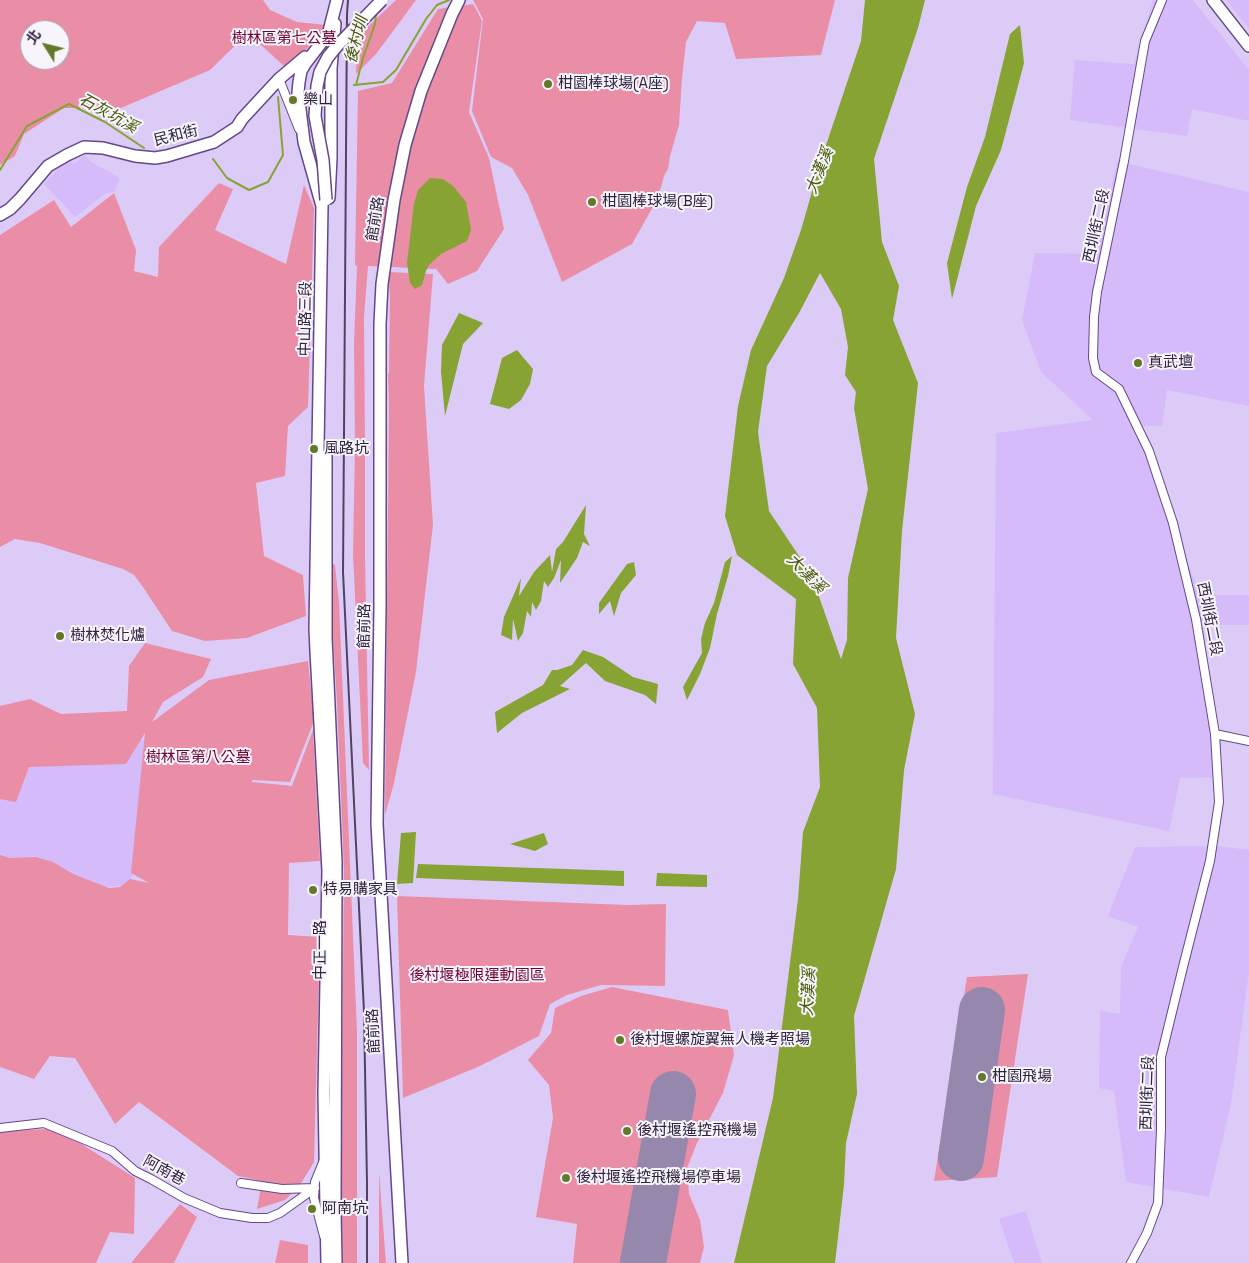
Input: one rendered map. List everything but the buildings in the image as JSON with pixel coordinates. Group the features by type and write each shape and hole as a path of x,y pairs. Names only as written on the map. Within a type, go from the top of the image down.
{"main road":[{"name":"中山路三段","path":"326,638 326,204 304,142 298,93 301,71 329,31 337,0"},
{"name":"中山路三段","path":"316,651 326,204 331,158 331,68 337,0"},
{"path":"326,204 323,160 315,116 320,72 328,57 337,46 382,0"},
{"name":"館前路","path":"402,1263 378,824 380,324 382,284 394,200 405,145 421,91 459,0"},
{"path":"1213,0 1249,46"},
{"name":"民和街","path":"0,215 10,209 20,199 48,166 66,155 84,148 103,148 135,156 155,158 176,154 214,142 237,127 242,119 280,79 318,46"},
{"name":"中正一路","path":"326,638 336,862 330,1155 331,1243 327,1263"},
{"name":"中正一路","path":"316,651 328,871 324,1093 330,1155"},
{"name":"中正一路","path":"331,1243 336,1263"}],"street":[{"name":"西圳街二段","path":"1131,1263 1147,1233 1158,1203 1161,1057 1210,861 1219,802 1216,734 1196,619 1173,523 1145,442 1119,389 1096,372 1093,358 1097,292 1124,161 1145,41 1162,0"},
{"path":"280,79 304,142"},
{"path":"1216,734 1249,741"},
{"name":"阿南巷","path":"0,1128 44,1123 112,1151 135,1171 184,1198 220,1213 252,1218 268,1218 280,1213 315,1188"},
{"path":"330,1155 315,1182 314,1198 320,1226 331,1243"},
{"path":"241,1183 282,1189 315,1188"}],"shaded area":[{"path":"1153,0 1193,0 1249,70 1249,121 1192,109 1187,136 1070,120 1075,60 1134,64"},
{"path":"1226,0 1249,0 1249,28"},
{"path":"85,155 91,162 120,178 114,192 106,193 75,217 44,184 61,166 71,161 74,164"},
{"path":"1117,161 1249,192 1249,406 1167,390 1162,426 1136,426 1200,595 1249,595 1249,625 1203,625 1222,777 1180,778 1169,831 993,794 996,433 1093,420 1041,372 1022,320 1035,253 1097,254"},
{"path":"134,734 149,744 137,868 127,885 101,888 0,858 0,736"},
{"path":"1218,846 1249,850 1249,971 1231,1104 1209,1197 1126,1182 1114,1091 1099,1088 1100,1011 1120,1014 1121,967 1138,927 1108,916 1135,847"},
{"path":"1026,1211 1042,1263 1014,1263 999,1219"}],"green space":[{"name":"樹林區第七公墓","path":"0,0 263,0 270,10 297,22 326,25 316,41 285,67 248,33 210,70 121,108 64,108 24,134 15,156 0,165"},
{"path":"396,0 416,0 376,54 356,74 357,37"},
{"path":"473,0 835,0 821,55 736,59 725,23 697,21 686,42 679,125 668,169 658,198 632,244 562,282 528,195 512,168 491,157 472,111 483,19"},
{"path":"473,4 482,21 469,112 489,158 504,229 477,271 448,284 436,269 368,266 364,317 365,557 369,770 363,763 353,555 358,91 392,83 438,9"},
{"path":"219,183 233,189 215,230 286,264 304,185 314,208 308,407 288,426 285,476 256,483 264,556 303,575 306,616 247,638 205,641 172,631 134,575 123,569 40,543 15,539 0,547 0,235 54,200 71,227 114,193 136,250 134,271 158,277 159,247"},
{"path":"388,272 433,274 424,386 433,525 416,672 394,783 385,815 390,297"},
{"path":"331,565 335,565 339,602 357,1031 357,1263 343,1263 341,1182 344,870 331,606"},
{"name":"樹林區第八公墓","path":"145,643 211,659 203,677 163,702 152,722 209,680 308,661 314,721 290,782 252,780 252,782 292,786 313,730 320,861 289,863 288,935 320,937 314,1162 300,1185 285,1200 257,1209 262,1181 238,1176 139,1102 115,1124 75,1058 50,1056 34,1079 0,1067 0,855 10,858 36,857 53,862 73,874 109,888 120,887 130,879 149,883 131,873 145,733 126,764 29,767 16,802 0,799 0,706 30,699 61,714 127,711 129,666"},
{"name":"後村堰極限運動園區","path":"397,896 627,905 666,904 665,986 601,985 567,995 550,1004 539,1036 480,1066 403,1098"},
{"name":"柑園飛場","path":"1028,974 997,1177 934,1181 967,977"},
{"name":"後村堰遙控飛機場","path":"612,987 728,1010 734,1055 723,1093 697,1143 687,1168 689,1194 700,1220 704,1247 700,1263 573,1263 577,1224 536,1217 553,1118 549,1085 528,1060 551,1033 555,1008 581,996"},
{"path":"48,1129 80,1143 135,1178 134,1234 110,1232 96,1263 0,1263 0,1133"},
{"path":"379,1172 386,1263 379,1263"},
{"path":"180,1204 197,1217 174,1263 131,1263"},
{"path":"280,1240 308,1245 308,1263 275,1263"}],"water":[{"name":"大漢溪","path":"865,0 925,0 918,28 874,159 882,242 899,286 893,320 918,383 902,531 896,638 915,714 904,770 896,869 854,1016 857,1094 846,1143 844,1185 835,1263 734,1263 773,1098 798,899 803,832 820,787 817,708 793,664 796,599 737,555 725,516 738,406 751,350 784,278 861,41","holes":["820,273 841,309 848,347 845,375 856,392 854,408 868,489 848,578 847,640 841,659 811,574 769,511 758,432 767,366 799,313"]},
{"path":"1020,25 1024,63 1001,150 976,206 952,299 947,263 967,187 985,137 1010,34"},
{"path":"430,178 443,179 453,186 466,202 471,230 467,241 441,254 429,265 422,285 415,289 410,283 407,263 414,204 418,190"},
{"path":"459,313 483,323 463,344 445,416 441,372 442,345"},
{"path":"517,350 533,369 530,384 521,400 509,409 490,404 502,358"},
{"path":"586,505 584,534 590,546 583,542 577,558 560,583 561,560 554,578 548,587 544,581 541,601 536,610 532,602 531,617 527,611 523,633 518,641 513,619 512,640 501,635 504,617 521,578 519,596 534,572 550,555 552,572 556,549 563,542"},
{"path":"732,556 710,648 687,700 683,687 702,653 701,639 705,623 714,603 725,562"},
{"path":"634,562 636,575 621,593 614,616 610,601 599,614 599,603 627,564"},
{"path":"583,650 603,657 633,677 658,684 656,704 645,695 605,681 586,663 560,686 570,689 522,713 497,733 495,712 543,685 552,670 572,665"},
{"path":"416,832 413,883 397,884 401,833"},
{"path":"544,833 548,844 535,851 510,844"},
{"path":"418,864 624,871 624,886 416,878"},
{"path":"657,873 707,875 707,887 656,886"}],"waterway":[{"name":"石灰坑溪","path":"354,85 383,82 396,70 426,19 437,5 449,0"},
{"name":"後村圳","path":"356,85 375,24 376,13"},
{"name":"石灰坑溪","path":"213,159 227,178 249,190 268,182 283,155 278,97"},
{"name":"石灰坑溪","path":"0,170 27,126 69,104 105,122 144,148"}],"runway":[{"path":"961,1158 982,1010"},
{"path":"643,1263 673,1094"}],"railway":[{"path":"348,0 343,572 364,1012 367,1263"}],"place":[{"name":"柑園棒球場(A座)","path":"548,84"},
{"name":"樂山","path":"293,100"},
{"name":"柑園棒球場(B座)","path":"592,202"},
{"name":"真武壇","path":"1138,363"},
{"name":"風路坑","path":"314,449"},
{"name":"樹林焚化爐","path":"60,636"},
{"name":"特易購家具","path":"313,890"},
{"name":"後村堰螺旋翼無人機考照場","path":"620,1040"},
{"name":"柑園飛場","path":"982,1077"},
{"name":"後村堰遙控飛機場","path":"627,1131"},
{"name":"後村堰遙控飛機場停車場","path":"566,1178"},
{"name":"阿南坑","path":"312,1209"}]}
